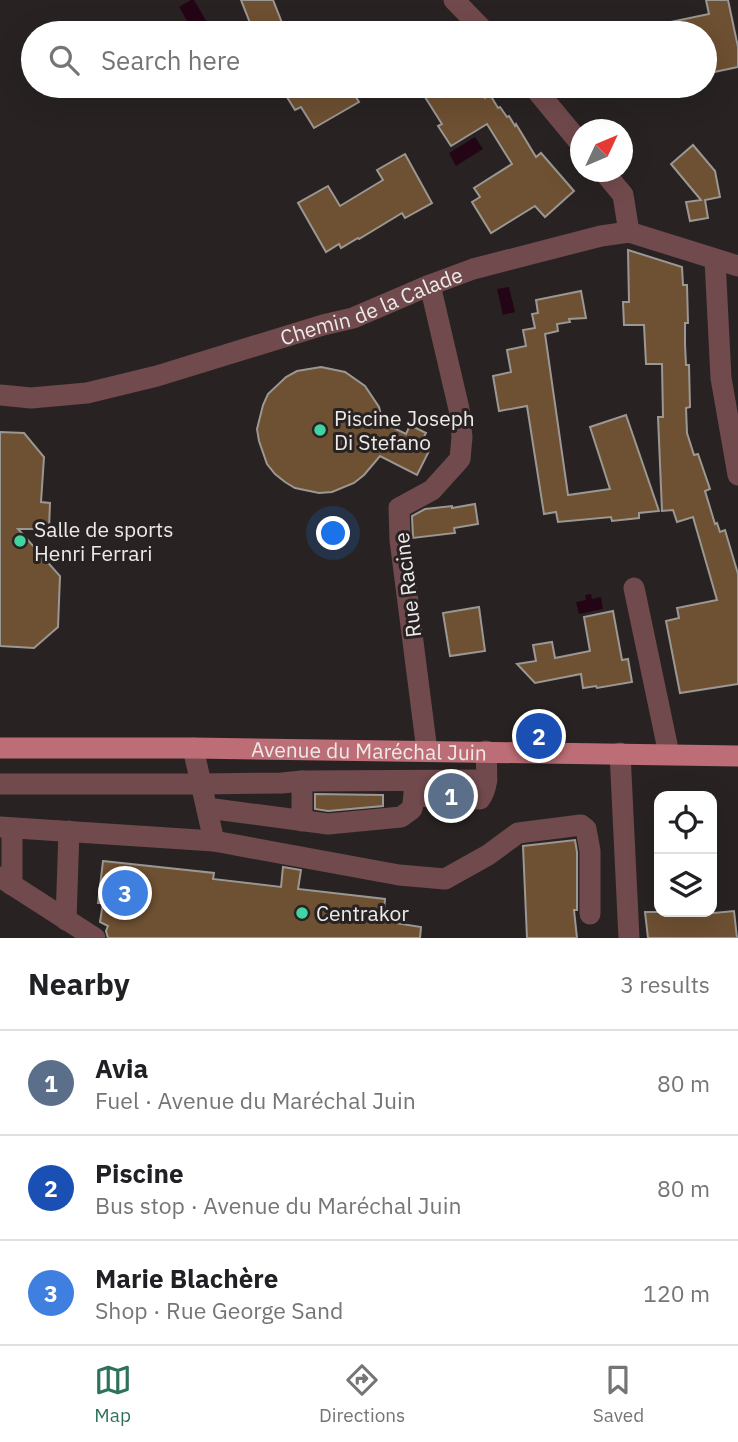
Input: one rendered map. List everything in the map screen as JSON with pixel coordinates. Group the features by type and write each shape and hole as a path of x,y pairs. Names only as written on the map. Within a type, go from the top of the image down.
{"main road":[{"name":"Avenue du Maréchal Juin","path":"0,748 485,751 738,756"}],"street":[{"path":"454,0 474,21"},
{"path":"543,98 570,132"},
{"path":"612,182 623,195 629,232"},
{"name":"Chemin de la Calade","path":"0,395 31,398 87,393 157,376 352,318 473,268 601,236 629,232 738,266"},
{"path":"715,260 730,378 738,475"},
{"name":"Rue Racine","path":"427,751 400,540 399,508 432,489 460,459 462,437 459,409 430,285"},
{"path":"634,587 669,754"},
{"path":"193,748 214,841"},
{"path":"0,784 292,782 414,789 480,799 486,791 485,751"},
{"path":"620,753 629,938"},
{"path":"292,782 293,819"},
{"path":"207,808 328,824 401,817 412,809 414,789"},
{"path":"95,938 6,881 6,828 214,841 399,876 445,879 488,855 518,833 581,825 586,829 590,850 590,914"},
{"path":"66,920 69,831"}],"shaded area":[{"path":"194,0 206,21 187,21 179,7"},
{"path":"475,137 483,149 456,166 449,153"},
{"path":"509,287 515,312 503,315 497,289"},
{"path":"591,594 592,599 601,597 603,609 579,614 576,602 586,600 585,595"}],"building":[{"path":"241,0 273,0 281,21 249,21"},
{"path":"706,0 728,0 738,47 738,67 717,71 717,21 675,21 709,14"},
{"path":"288,98 356,98 359,102 314,128 301,107 295,110"},
{"path":"426,98 492,98 498,108 509,116 515,126 516,124 536,157 541,153 574,191 545,217 535,206 491,233 472,202 480,197 474,188 512,164 487,124 451,146 438,126 442,124"},
{"path":"693,145 715,171 720,197 705,200 708,218 690,221 686,202 701,200 671,164"},
{"path":"405,154 432,203 405,218 402,213 359,239 341,248 339,244 326,252 298,203 328,186 340,206 383,180 377,170"},
{"path":"628,250 682,267 683,285 687,285 688,323 685,323 685,344 686,365 689,365 690,407 686,408 687,433 694,455 698,454 710,489 705,491 715,524 717,523 720,532 725,530 738,574 738,684 680,693 666,621 679,618 677,608 717,600 693,517 677,522 673,510 662,511 658,417 663,417 662,364 646,364 644,325 624,325 623,302 629,302"},
{"path":"581,291 586,318 569,319 570,322 557,324 558,331 545,334 568,495 610,489 590,427 626,415 659,511 639,513 639,518 612,521 611,517 558,522 556,512 544,514 527,406 499,411 493,376 511,372 507,350 526,346 523,330 535,328 532,314 538,313 536,300"},
{"name":"Piscine Joseph Di Stefano","path":"321,367 345,372 365,386 379,407 383,423 406,434 410,425 426,433 421,442 431,447 417,475 380,456 354,483 332,492 319,493 295,488 275,474 267,464 259,441 257,429 263,405 268,394 286,377 297,371"},
{"name":"Salle de sports Henri Ferrari","path":"0,432 24,433 44,457 41,502 50,503 49,529 18,529 60,576 58,627 34,648 0,646"},
{"path":"475,504 478,524 454,528 455,533 413,538 412,516 425,509"},
{"path":"479,607 485,651 450,656 443,613"},
{"path":"613,611 622,660 628,659 632,682 583,688 581,674 535,683 517,664 536,661 533,645 552,642 555,658 590,651 584,617"},
{"path":"315,794 383,795 383,806 328,811 315,809"},
{"path":"575,840 577,910 574,910 577,938 527,938 523,846"},
{"path":"103,861 214,873 213,879 281,887 283,867 301,870 298,889 385,899 383,921 421,927 420,938 108,938 108,926 100,922 103,903 98,903"},
{"path":"734,911 737,938 648,938 645,912 654,912 654,917 717,917 717,913"}],"place":[{"name":"Piscine Joseph Di Stefano","path":"320,430"},
{"name":"Salle de sports Henri Ferrari","path":"20,541"},
{"name":"Piscine","path":"539,736"},
{"name":"Avia","path":"451,796"},
{"name":"Marie Blachère","path":"125,893"},
{"name":"Centrakor","path":"302,913"}]}
